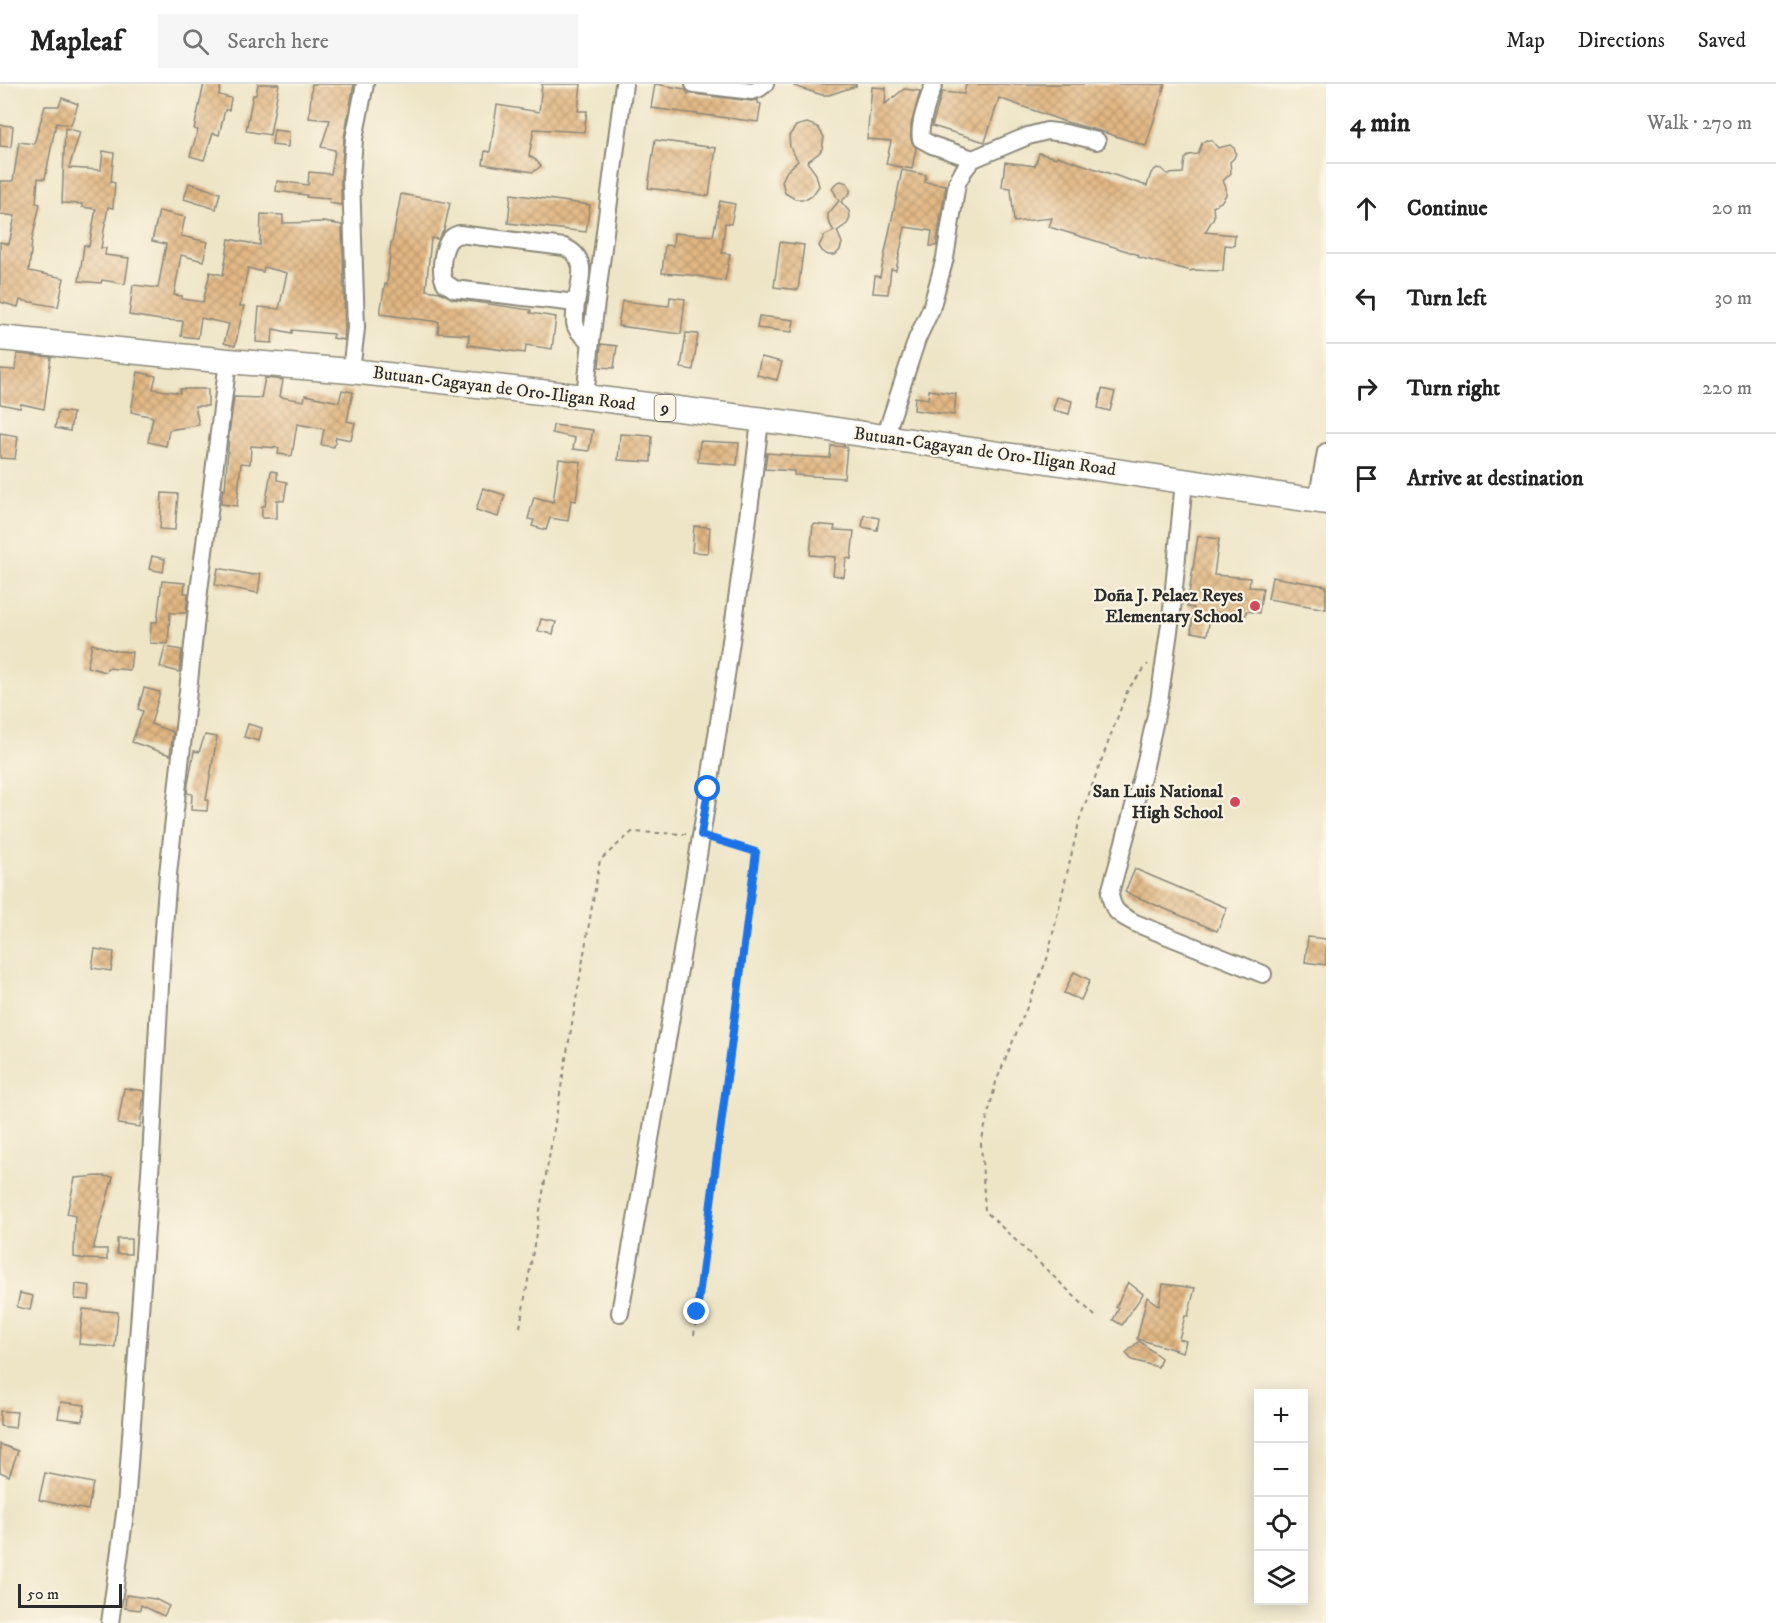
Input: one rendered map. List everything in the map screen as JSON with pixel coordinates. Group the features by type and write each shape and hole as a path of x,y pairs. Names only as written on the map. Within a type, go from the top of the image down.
{"highway":[{"name":"Butuan-Cagayan de Oro-Iligan Road","path":"0,338 228,362 351,371 585,397 885,437 1321,501"}],"street":[{"path":"351,371 356,328 351,178 354,139 365,84"},
{"path":"585,397 624,84"},
{"path":"694,84 752,91 765,84"},
{"path":"934,84 926,108 920,133 921,138 932,145 972,159"},
{"path":"885,437 917,339 931,309 945,258 959,178 972,159 1028,135 1047,131 1097,141"},
{"path":"576,303 454,289 447,285 444,279 442,270 444,251 448,242 459,234 564,247 572,250 581,260 574,323 576,331 591,341"},
{"path":"581,275 599,278"},
{"path":"110,1623 126,1506 151,1159 168,874 199,587 228,362"},
{"path":"620,1313 730,652 760,421"},
{"path":"1321,501 1326,452"},
{"path":"1184,481 1172,610 1159,701 1144,770 1110,893 1111,905 1119,914 1135,923 1263,974"}],"path":[{"path":"1095,1316 986,1211 981,1143 996,1082 1047,959 1080,818 1128,688 1148,664"},
{"path":"520,1327 600,860 633,832 701,835 756,852 694,1335"}],"building":[{"path":"204,84 221,84 219,95 231,98 229,110 225,110 219,135 213,133 204,160 190,156 198,130 194,129"},
{"path":"258,84 279,84 270,135 246,131 253,95 256,95"},
{"path":"312,84 354,84 344,138 341,205 329,203 330,199 276,191 277,181 308,185 309,172 331,174 335,150 321,147 330,120 309,118"},
{"path":"542,84 581,84 578,111 587,111 584,132 534,129 529,156 541,166 533,172 483,164 485,151 490,152 497,105 539,112"},
{"path":"655,84 685,89 688,94 758,100 761,104 758,122 651,108"},
{"path":"795,84 856,84 856,86 822,95 794,86"},
{"path":"966,84 1165,84 1146,146 1063,121 999,98 985,142 932,126 942,92 964,94"},
{"path":"872,87 886,88 885,104 904,89 920,91 911,125 911,140 916,148 912,169 886,164 891,141 867,139"},
{"path":"62,98 78,104 71,125 56,123 45,179 38,178 36,203 40,204 32,240 29,271 64,278 58,307 20,300 18,307 0,302 0,242 9,244 15,216 0,214 0,181 13,181 19,142 34,144 45,106 59,106"},
{"path":"807,123 818,127 824,137 822,149 807,162 816,174 819,186 807,199 795,199 785,193 782,181 787,171 798,161 790,147 789,136 796,126"},
{"path":"0,125 13,126 11,147 0,146"},
{"path":"65,128 80,132 69,168 101,170 103,151 114,153 111,182 115,183 113,208 108,207 101,248 106,248 105,255 129,258 125,284 102,280 101,283 79,281 84,245 89,246 96,209 82,207 82,204 62,203"},
{"path":"274,130 289,132 288,147 272,145"},
{"path":"655,140 716,148 709,196 648,188"},
{"path":"1206,140 1212,141 1218,148 1230,145 1236,153 1230,162 1231,173 1223,181 1226,195 1221,202 1213,206 1214,217 1205,232 1235,235 1234,246 1225,245 1223,271 1191,271 1138,257 1139,255 1049,227 1052,218 1014,222 1011,188 1002,187 1005,162 1035,166 1039,153 1056,158 1057,156 1147,186 1151,173 1157,168 1167,174 1183,173 1185,159 1189,155 1198,154 1202,143"},
{"path":"902,170 926,175 925,182 946,185 936,246 930,246 932,231 905,227 896,270 891,269 888,294 873,293 875,276 880,277"},
{"path":"841,181 847,183 850,188 850,193 841,202 849,211 850,218 847,224 837,231 842,243 840,250 835,255 828,255 819,246 824,236 834,231 828,221 828,214 839,201 832,188"},
{"path":"189,183 220,193 216,209 184,199"},
{"path":"401,194 450,203 444,230 438,239 431,238 426,290 440,292 453,299 531,310 530,313 556,317 552,349 526,345 525,353 468,345 469,335 438,333 439,322 380,314 385,284 387,285 391,243"},
{"path":"511,194 590,205 586,232 508,223"},
{"path":"720,201 735,204 731,224 725,223 722,253 730,254 725,281 662,273 665,245 673,246 674,233 713,236"},
{"path":"159,211 185,217 181,236 208,242 203,261 181,255 174,295 182,296 182,299 203,302 210,272 223,275 229,239 260,245 261,214 283,215 283,223 324,222 342,225 344,340 333,338 333,334 292,330 292,333 273,329 272,343 256,342 259,307 279,309 287,273 264,267 263,272 248,268 240,306 244,306 235,346 224,343 229,324 201,318 198,338 181,336 183,321 129,315 133,285 158,288 166,244 152,241"},
{"path":"780,242 804,245 798,290 774,287"},
{"path":"670,297 685,299 681,334 618,326 622,301 669,306"},
{"path":"759,316 794,320 792,332 757,328"},
{"path":"686,333 698,334 693,370 681,368"},
{"path":"601,344 617,346 614,368 599,367"},
{"path":"17,354 51,357 44,409 21,404 20,408 0,404 0,369 15,370"},
{"path":"761,357 782,362 777,380 757,375"},
{"path":"138,372 156,376 153,389 180,393 180,389 208,389 208,406 195,406 199,425 169,430 166,446 148,442 153,417 131,412"},
{"path":"265,378 283,380 280,397 304,401 305,395 339,402 342,390 353,392 347,421 355,423 351,440 336,437 334,447 321,445 324,429 297,424 292,456 278,454 279,448 251,446 250,464 241,463 237,506 221,504 223,489 225,490 234,397 261,398"},
{"path":"1102,389 1115,392 1110,411 1098,408"},
{"path":"929,390 956,394 954,415 914,410 915,397 928,399"},
{"path":"1057,397 1072,401 1069,414 1053,410"},
{"path":"58,411 73,413 70,431 55,428"},
{"path":"553,425 593,430 589,451 573,449 575,438 552,433"},
{"path":"0,433 18,436 15,459 0,458"},
{"path":"620,434 652,436 651,462 618,460"},
{"path":"700,441 739,443 737,465 698,462"},
{"path":"831,446 847,447 844,478 794,475 794,471 765,469 767,453 830,458"},
{"path":"559,459 581,462 576,501 571,500 568,521 550,518 546,530 532,526 534,520 528,519 534,497 553,502"},
{"path":"271,471 277,472 277,480 287,482 284,501 277,500 277,518 262,518 262,506 265,506"},
{"path":"483,488 505,495 498,517 476,510"},
{"path":"162,493 178,494 175,530 160,529"},
{"path":"864,515 879,518 877,530 862,527"},
{"path":"813,524 835,526 834,530 854,531 851,559 846,558 844,577 833,575 835,557 810,555"},
{"path":"694,526 710,527 708,553 692,552"},
{"path":"1198,536 1219,539 1214,575 1250,578 1249,587 1263,588 1259,613 1246,611 1246,615 1211,612 1207,635 1191,632 1194,608 1187,607"},
{"path":"152,556 165,559 163,572 149,569"},
{"path":"218,568 253,575 261,573 258,593 215,585"},
{"path":"1272,577 1326,586 1326,609 1268,599"},
{"path":"162,581 185,583 184,593 188,593 186,613 170,613 168,644 150,643 151,622 157,622"},
{"path":"541,619 556,622 553,634 538,631"},
{"path":"92,644 117,651 132,652 130,670 107,668 106,672 87,667"},
{"path":"165,647 182,650 179,672 160,667"},
{"path":"144,688 160,692 151,724 173,732 170,755 132,742 143,711 138,709"},
{"path":"248,724 262,728 259,741 244,737"},
{"path":"205,735 217,737 206,800 208,800 207,811 191,810 192,794 187,793 194,751 199,752"},
{"path":"1135,869 1227,908 1217,931 1125,892"},
{"path":"1308,937 1326,939 1326,965 1305,962"},
{"path":"95,949 114,952 111,971 92,968"},
{"path":"1074,972 1090,980 1081,1000 1064,993"},
{"path":"124,1088 144,1091 140,1127 118,1124"},
{"path":"113,1177 93,1249 107,1249 107,1260 74,1257 75,1216 67,1214 75,1178"},
{"path":"117,1239 131,1239 131,1254 117,1254"},
{"path":"1128,1282 1143,1294 1122,1325 1113,1320 1119,1308 1116,1307"},
{"path":"76,1284 90,1286 89,1300 75,1299"},
{"path":"1163,1284 1195,1288 1179,1339 1186,1341 1183,1352 1137,1339 1147,1297 1159,1306"},
{"path":"20,1293 33,1296 30,1310 17,1307"},
{"path":"83,1309 118,1312 115,1347 79,1344"},
{"path":"1139,1341 1161,1358 1158,1367 1132,1360 1126,1353"},
{"path":"61,1402 85,1405 83,1421 58,1418"},
{"path":"0,1411 17,1412 15,1428 0,1426"},
{"path":"0,1444 18,1451 9,1476 0,1472"},
{"path":"45,1473 93,1483 88,1510 39,1500"},
{"path":"126,1595 155,1599 169,1606 164,1616 141,1605 140,1610 125,1608"}],"place":[{"name":"Doña J. Pelaez Reyes Elementary School","path":"1255,606"},
{"name":"San Luis National High School","path":"1235,802"}],"route":[{"path":"697,1312 756,852 701,835 708,789"}]}
